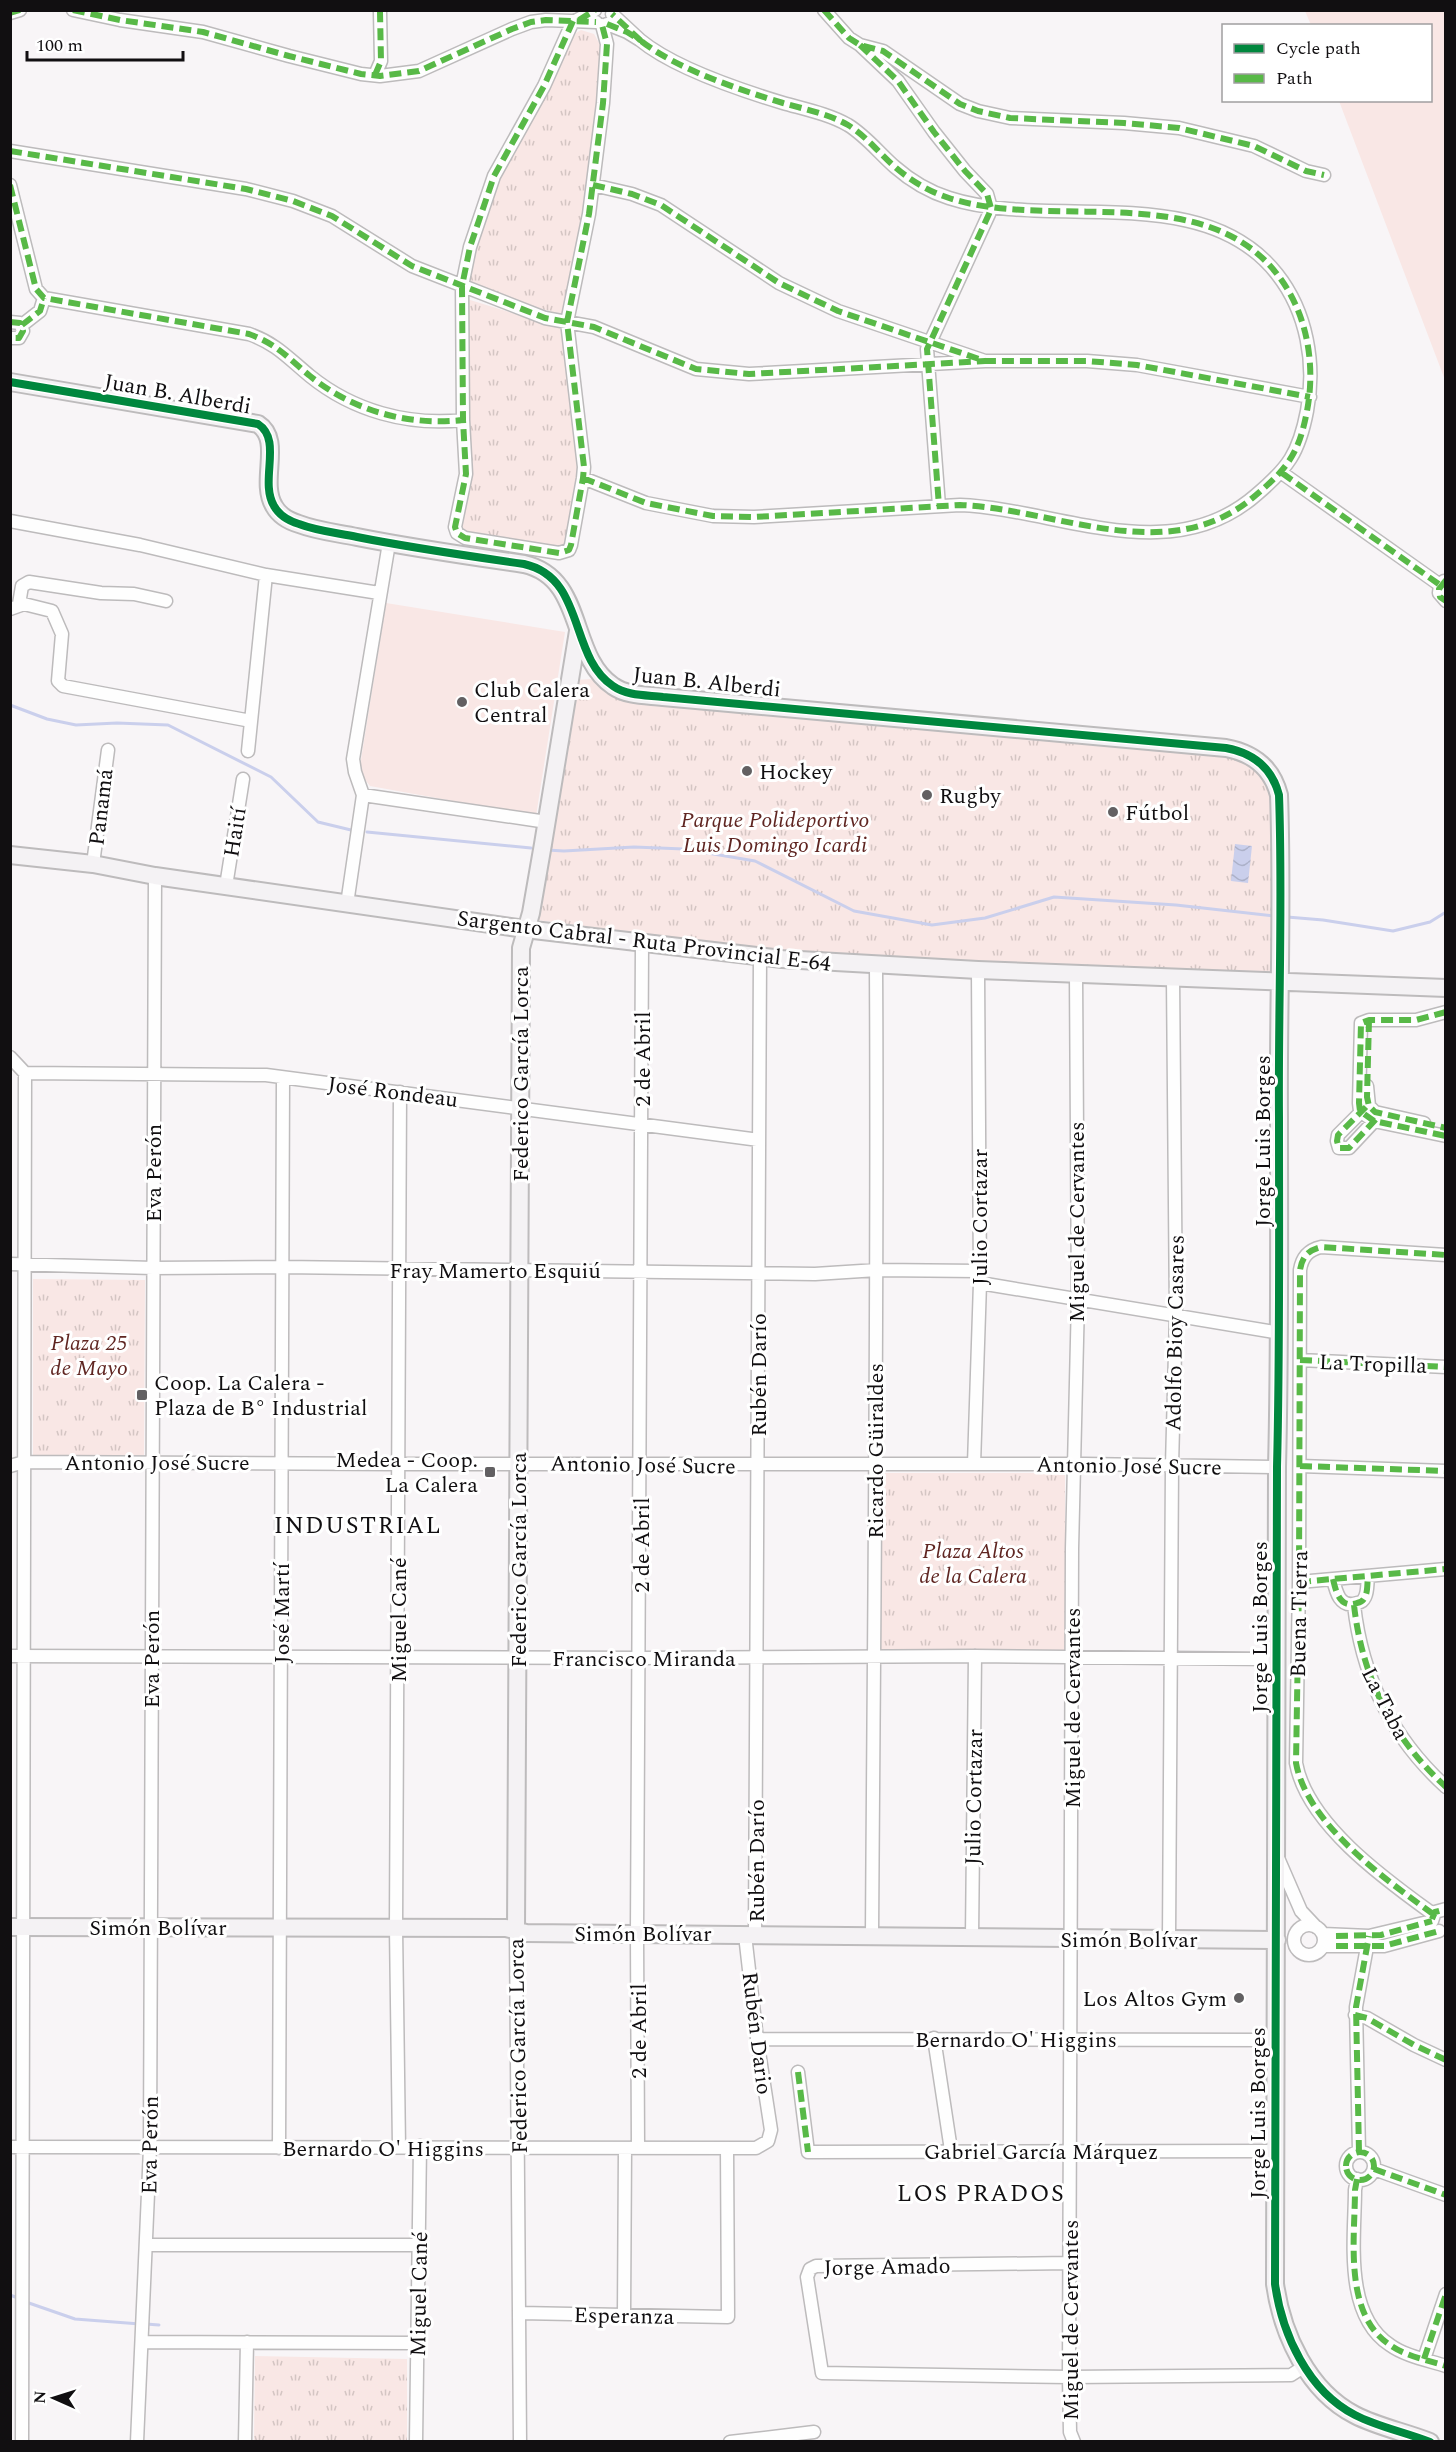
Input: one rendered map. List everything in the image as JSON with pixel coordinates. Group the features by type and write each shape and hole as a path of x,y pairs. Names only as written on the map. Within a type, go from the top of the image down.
{"street":[{"path":"10,13 20,10"},
{"path":"73,10 120,20 209,33 289,56 375,75 399,75 419,71 531,22 573,21 604,15 677,63 762,96 844,123 861,135 896,168 923,187 947,198 991,208 1162,217 1204,226 1244,244 1260,255 1278,275 1296,307 1310,357 1310,397 1301,435 1282,473 1242,507 1209,524 1171,530 1108,530 972,506 754,517 713,516 646,503 583,478"},
{"path":"824,10 841,32 860,45 898,81 947,148 987,195 991,208 929,341 926,364 939,506"},
{"path":"375,75 381,61 380,12"},
{"path":"573,21 544,86 494,176 470,247 462,286 463,420 466,474 455,526 457,533 465,538 565,552 571,545 584,467 567,322 593,185 607,44 604,15"},
{"path":"860,45 883,51 960,104 993,116 1173,127 1254,146 1306,171 1324,175"},
{"path":"10,150 246,189 293,201 332,216 412,266 545,318 594,327 687,366 706,371 749,374 986,361 1087,361 1137,365 1310,397"},
{"path":"10,185 36,289 44,298 249,334 285,352 329,390 370,410 411,420 463,420"},
{"path":"593,185 632,194 661,205 779,283 823,304 986,361"},
{"path":"10,338 16,339 21,336 23,331 16,324 40,312 44,298"},
{"name":"Juan B. Alberdi","path":"10,382 258,424 270,440 267,487 273,505 287,519 308,527 389,543 524,564 542,569 558,584 596,666 608,682 627,692 1226,748 1241,752 1262,764"},
{"path":"1282,473 1443,583 1439,593 1446,601"},
{"path":"10,521 140,545 266,575 379,593"},
{"path":"347,904 363,795 353,759 389,543"},
{"path":"248,751 266,575"},
{"path":"166,601 134,594 101,593 29,582 22,586 15,607 52,611 62,634 58,681 60,684 251,720"},
{"name":"Federico García Lorca","path":"520,2442 516,1930 521,948 531,913 578,628"},
{"path":"569,684 577,675 588,673 597,675 608,682"},
{"name":"Panamá","path":"93,864 108,750"},
{"name":"Jorge Luis Borges","path":"1262,764 1272,776 1279,795 1281,982 1274,2261 1277,2301 1286,2330 1305,2366 1325,2392 1343,2408 1365,2420 1408,2437 1430,2442"},
{"name":"Haití","path":"226,886 243,779"},
{"path":"363,795 547,822"},
{"name":"Sargento Cabral - Ruta Provincial E-64","path":"10,855 93,864 155,876 347,904 760,957 978,970 1446,988"},
{"name":"Eva Perón","path":"137,2442 150,2148 155,876"},
{"name":"2 de Abril","path":"638,2148 642,943"},
{"name":"Rubén Darío","path":"750,1936 757,1657 760,957"},
{"name":"Ricardo Güiraldes","path":"872,1937 877,1270 876,965"},
{"name":"Julio Cortazar","path":"974,1464 974,1404 980,1277 978,970"},
{"name":"Miguel de Cervantes","path":"1074,2442 1070,2432 1069,2377 1073,1426 1078,1299 1076,973"},
{"name":"Adolfo Bioy Casares","path":"1169,1939 1172,1465 1176,1315 1173,978"},
{"path":"1378,1117 1349,1148 1339,1148 1338,1135 1365,1108 1365,1021 1410,1021 1446,1012"},
{"path":"10,1057 24,1074 24,1656 16,1927 16,2147 22,2442"},
{"name":"José Rondeau","path":"24,1074 259,1074 759,1140"},
{"name":"José Martí","path":"279,2148 283,1078"},
{"name":"Miguel Cané","path":"399,2147 396,1928 400,1092"},
{"path":"1365,1108 1378,1117 1446,1136"},
{"path":"1378,1117 1446,1128"},
{"name":"Buena Tierra","path":"1441,1917 1378,1874 1342,1839 1309,1796 1298,1773 1296,1763 1300,1270 1304,1258 1313,1249 1321,1247 1446,1255"},
{"name":"Fray Mamerto Esquiú","path":"10,1264 153,1268 520,1269 815,1274 877,1270 980,1277 1078,1299 1280,1333"},
{"name":"La Tropilla","path":"1300,1360 1446,1366"},
{"name":"Antonio José Sucre","path":"10,1466 24,1462 282,1462 1074,1464 1277,1467"},
{"path":"1300,1466 1446,1471"},
{"path":"1299,1582 1445,1569 1446,1575"},
{"path":"1333,1579 1337,1595 1341,1600 1346,1604 1354,1605 1362,1601 1365,1596 1368,1577"},
{"name":"La Taba","path":"1354,1605 1361,1654 1386,1713 1420,1761 1446,1787"},
{"name":"Francisco Miranda","path":"10,1656 518,1658 975,1656 1277,1659"},
{"name":"Julio Cortazar","path":"972,1937 975,1656"},
{"path":"1276,1855 1301,1911 1321,1936"},
{"path":"1321,1936 1316,1954 1301,1953 1295,1945 1295,1936 1303,1926 1336,1941 1400,1943 1441,1917"},
{"name":"Simón Bolívar","path":"16,1927 396,1928 516,1930 526,1933 1276,1940 1295,1936"},
{"name":"Rubén Dario","path":"750,1936 757,2039 771,2130 768,2141 756,2148"},
{"name":"Simón Bolívar","path":"1276,1940 1301,1953"},
{"path":"1359,2152 1355,2015 1368,1941"},
{"path":"1355,2015 1366,2018 1414,2046 1446,2060"},
{"path":"934,2038 951,2150"},
{"name":"Bernardo O' Higgins","path":"757,2039 1275,2040"},
{"name":"Gabriel García Márquez","path":"798,2072 808,2152 1275,2151"},
{"name":"Miguel Cané","path":"416,2442 420,2146"},
{"name":"Bernardo O' Higgins","path":"16,2147 756,2148"},
{"path":"624,2315 625,2148"},
{"name":"Esperanza","path":"520,2313 728,2317 727,2148"},
{"path":"1359,2152 1371,2156 1374,2169 1370,2176 1358,2179 1348,2171 1347,2163 1351,2155 1359,2152"},
{"path":"1374,2169 1446,2195"},
{"path":"1358,2179 1355,2190 1355,2280 1363,2311 1378,2335 1389,2345 1446,2366"},
{"path":"147,2245 419,2245"},
{"name":"Jorge Amado","path":"1069,2377 822,2373 807,2277 810,2269 816,2266 1070,2264"},
{"path":"1424,2359 1446,2294"},
{"path":"142,2342 418,2343"},
{"path":"245,2442 247,2342"},
{"path":"1069,2377 1291,2375 1305,2366"},
{"path":"730,2442 814,2432"}],"green space":[{"path":"1305,11 1445,11 1445,380 1339,102 1432,102 1432,24 1311,24"},
{"path":"581,30 594,34 602,48 589,189 564,312 561,315 471,286 469,279 477,246 510,155 576,33"},
{"path":"467,299 564,329 579,473 565,546 559,548 464,532 460,527 469,479"},
{"name":"Club Calera Central","path":"386,603 565,632 536,816 370,786 359,772"},
{"name":"Parque Polideportivo Luis Domingo Icardi","path":"591,679 608,690 1226,753 1266,772 1275,810 1272,972 1269,974 936,961 765,950 537,920 577,680"},
{"name":"Plaza 25 de Mayo","path":"33,1279 145,1280 144,1455 33,1455"},
{"name":"Plaza Altos de la Calera","path":"881,1473 1065,1473 1065,1653 881,1653"},
{"path":"255,2356 407,2359 407,2441 254,2441"}],"water":[{"path":"1235,844 1252,846 1248,883 1231,881"}],"waterway":[{"path":"10,705 47,719 76,725 117,723 168,725 271,777 318,822 351,830"},
{"path":"367,832 531,848"},
{"path":"547,850 634,847 684,849 755,861 854,911 932,925 985,918 1054,897 1176,905 1275,916"},
{"path":"1287,917 1393,931 1430,922 1446,912"},
{"path":"10,2295 18,2298"},
{"path":"26,2302 75,2319 140,2324"},
{"path":"146,2324 159,2325"}],"marked path":[{"path":"10,13 20,10"},
{"path":"73,10 120,20 203,32 361,74 380,76 419,71 531,22 546,20 596,22"},
{"path":"579,20 595,10"},
{"path":"824,10 849,38 860,45 883,51 960,104 978,111 1010,118 1179,128 1254,146 1306,171 1324,175"},
{"path":"375,75 381,61 380,12"},
{"path":"607,24 640,40 612,14"},
{"path":"573,21 544,86 494,176 470,247 462,286 463,420 466,474 455,527 457,533 465,538 559,553 569,550 571,545 584,467 567,322 589,214 603,103 607,44 602,25"},
{"path":"583,478 646,503 713,516 754,517 960,505 997,509 1112,530 1150,532 1187,529 1223,517 1256,495 1284,468 1300,438 1310,393 1307,339 1296,305 1277,274 1246,245 1209,227 1167,217 989,207 949,198 908,177 861,134 841,121 747,92 708,77 671,60 640,40"},
{"path":"860,45 898,81 934,132 987,194 991,208 927,349 939,506"},
{"path":"10,151 246,189 293,201 332,216 412,266 545,318 594,327 696,369 749,374 985,361"},
{"path":"10,185 36,289 44,298 249,334 275,347 327,388 363,407 422,421 463,420"},
{"path":"593,185 632,194 661,205 779,283 838,311 985,361 1087,361 1137,365 1310,397"},
{"path":"22,325 40,311 44,298"},
{"path":"10,322 20,323 23,331 19,338 10,338"},
{"path":"1282,473 1440,585"},
{"path":"1446,580 1439,589 1440,597 1446,601"},
{"path":"1446,1012 1416,1020 1369,1020 1361,1023 1359,1103 1360,1111 1374,1121 1446,1136"},
{"path":"1369,1020 1367,1097 1369,1106 1375,1112 1446,1128"},
{"path":"1366,1107 1338,1135 1339,1148 1349,1148 1378,1117"},
{"path":"1433,1914 1393,1885 1351,1849 1332,1829 1315,1808 1303,1786 1296,1763 1300,1270 1306,1255 1321,1247 1446,1255"},
{"path":"1300,1360 1446,1367"},
{"path":"1300,1466 1446,1471"},
{"path":"1299,1582 1446,1569"},
{"path":"1333,1579 1340,1598 1346,1604 1351,1604 1364,1599 1368,1577"},
{"path":"1354,1605 1364,1657 1383,1705 1410,1748 1446,1787"},
{"path":"1432,1919 1435,1912 1446,1909"},
{"path":"1336,1936 1381,1935 1432,1921"},
{"path":"1336,1946 1384,1946 1439,1931"},
{"path":"1359,2152 1356,2007 1369,1936"},
{"path":"1355,2015 1367,2018 1446,2060"},
{"path":"798,2072 808,2152"},
{"path":"1360,2152 1370,2156 1374,2166 1370,2176 1360,2180 1350,2176 1346,2166 1350,2156 1360,2152"},
{"path":"1374,2169 1446,2195"},
{"path":"1357,2179 1354,2230 1355,2274 1358,2295 1365,2314 1375,2331 1396,2349 1446,2366"},
{"path":"1424,2359 1446,2294"}],"cycle path":[{"path":"10,382 258,424 265,431 269,440 270,496 276,509 285,517 295,523 320,530 524,564 544,572 558,585 568,601 589,656 599,673 613,686 624,692 1226,748 1253,758 1272,777 1279,795 1281,875 1275,2284 1291,2341 1311,2376 1324,2391 1338,2405 1355,2415 1430,2442"}],"place":[{"name":"Club Calera Central","path":"462,702"},
{"name":"Hockey","path":"747,771"},
{"name":"Rugby","path":"927,795"},
{"name":"Fútbol","path":"1113,812"},
{"name":"Coop. La Calera - Plaza de B° Industrial","path":"142,1395"},
{"name":"Medea - Coop. La Calera","path":"490,1472"},
{"name":"Los Altos Gym","path":"1239,1998"}],"district":[{"name":"INDUSTRIAL","path":"358,1525"},
{"name":"LOS PRADOS","path":"981,2193"}]}
